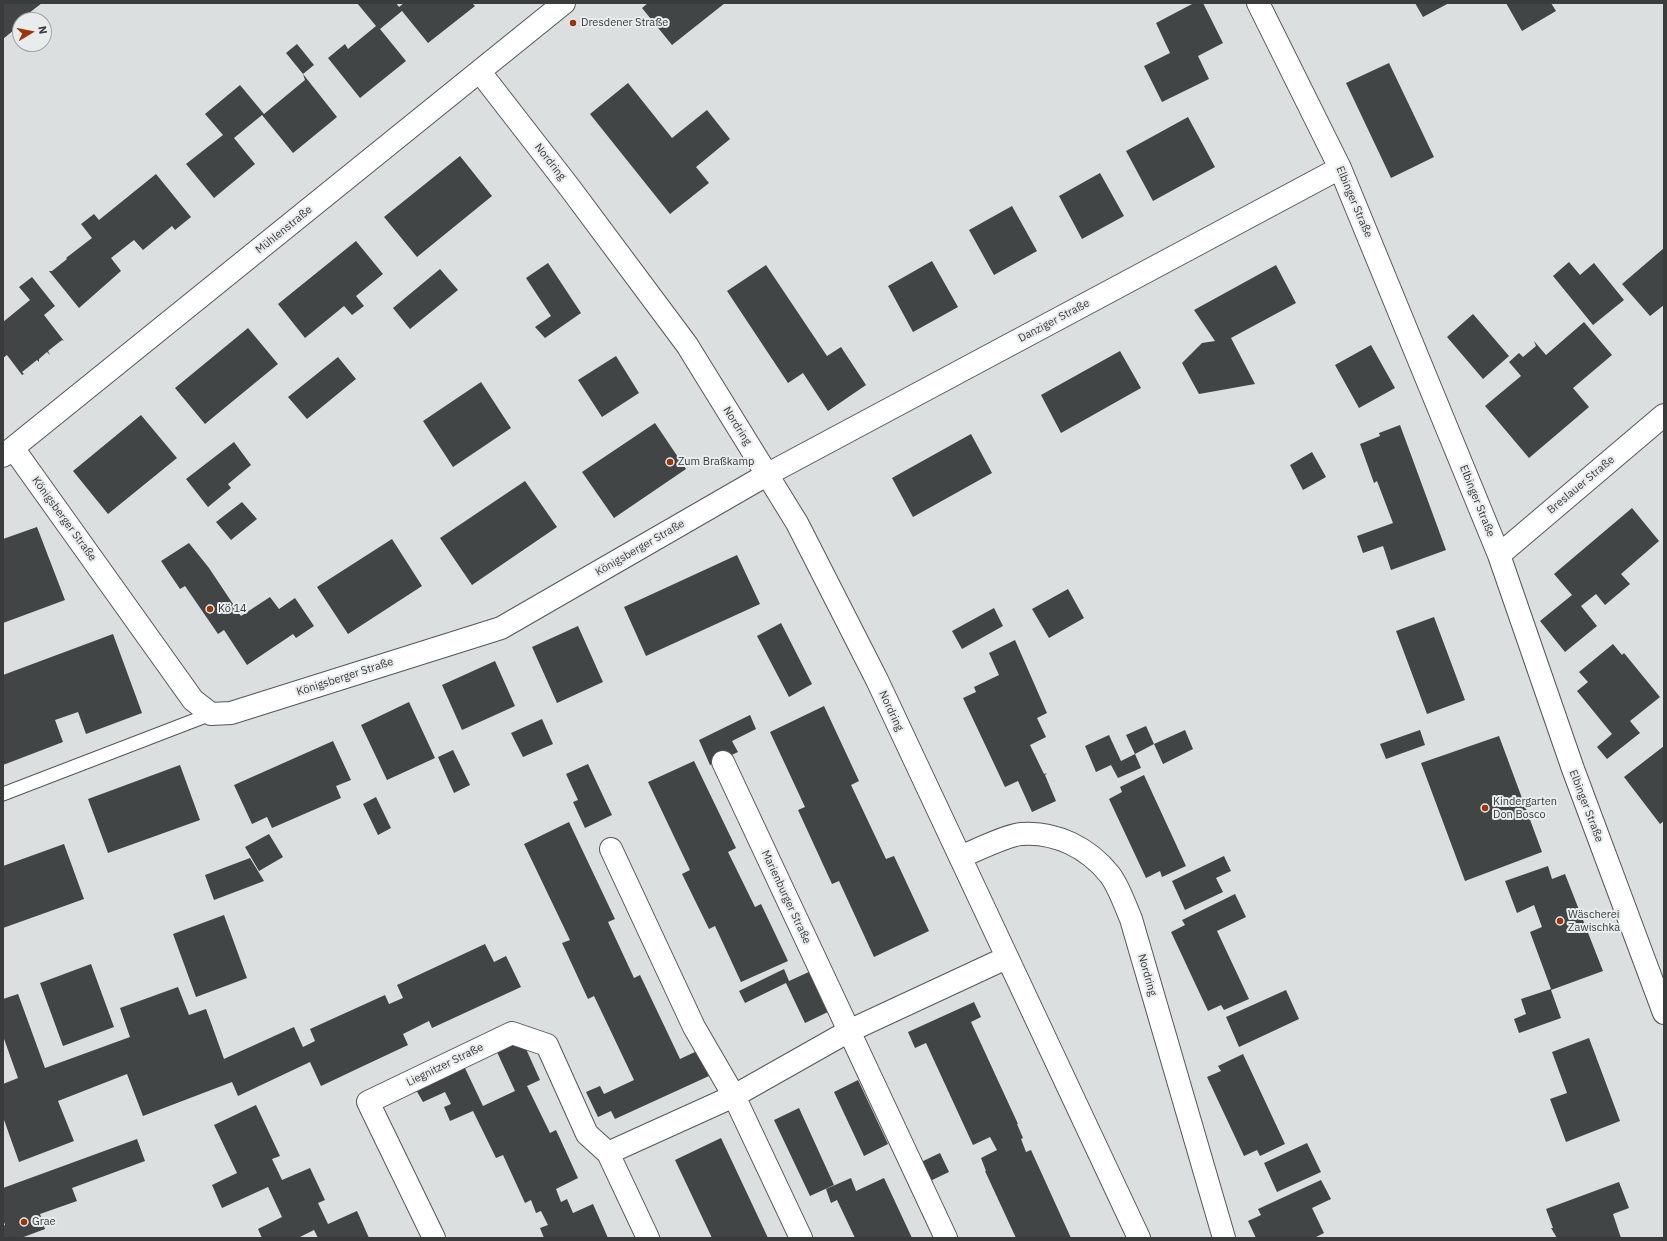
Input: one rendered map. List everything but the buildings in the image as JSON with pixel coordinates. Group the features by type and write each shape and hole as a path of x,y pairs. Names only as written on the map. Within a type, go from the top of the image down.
{"street":[{"name":"Mühlenstraße","path":"8,452 564,3"},
{"name":"Elbinger Straße","path":"1258,3 1340,168 1499,555 1572,769 1664,1013"},
{"name":"Nordring","path":"480,72 570,188 687,345 797,523 877,680 1006,958 1139,1238"},
{"name":"Danziger Straße","path":"768,474 1340,168"},
{"name":"Breslauer Straße","path":"1499,555 1664,415"},
{"name":"Königsberger Straße","path":"8,452 193,700 210,714 231,714 501,628 768,474"},
{"name":"Marienburger Straße","path":"723,762 946,1238"},
{"name":"Nordring","path":"960,857 1020,834 1043,834 1078,847 1096,860 1110,875 1131,919 1224,1238"},
{"path":"611,848 694,1027 734,1096 801,1238"},
{"path":"648,1238 608,1153 734,1096 849,1031 1006,958"},
{"name":"Liegnitzer Straße","path":"434,1238 368,1102 512,1033 547,1045 587,1134 608,1153"}],"lane":[{"path":"3,794 210,714"}],"place":[{"name":"Dresdener Straße","path":"573,23"},
{"name":"Zum Braßkamp","path":"670,462"},
{"name":"Kö 14","path":"210,609"},
{"name":"Kindergarten Don Bosco","path":"1485,808"},
{"name":"Wäscherei Zawischka","path":"1560,921"},
{"name":"Grae","path":"24,1222"}]}
